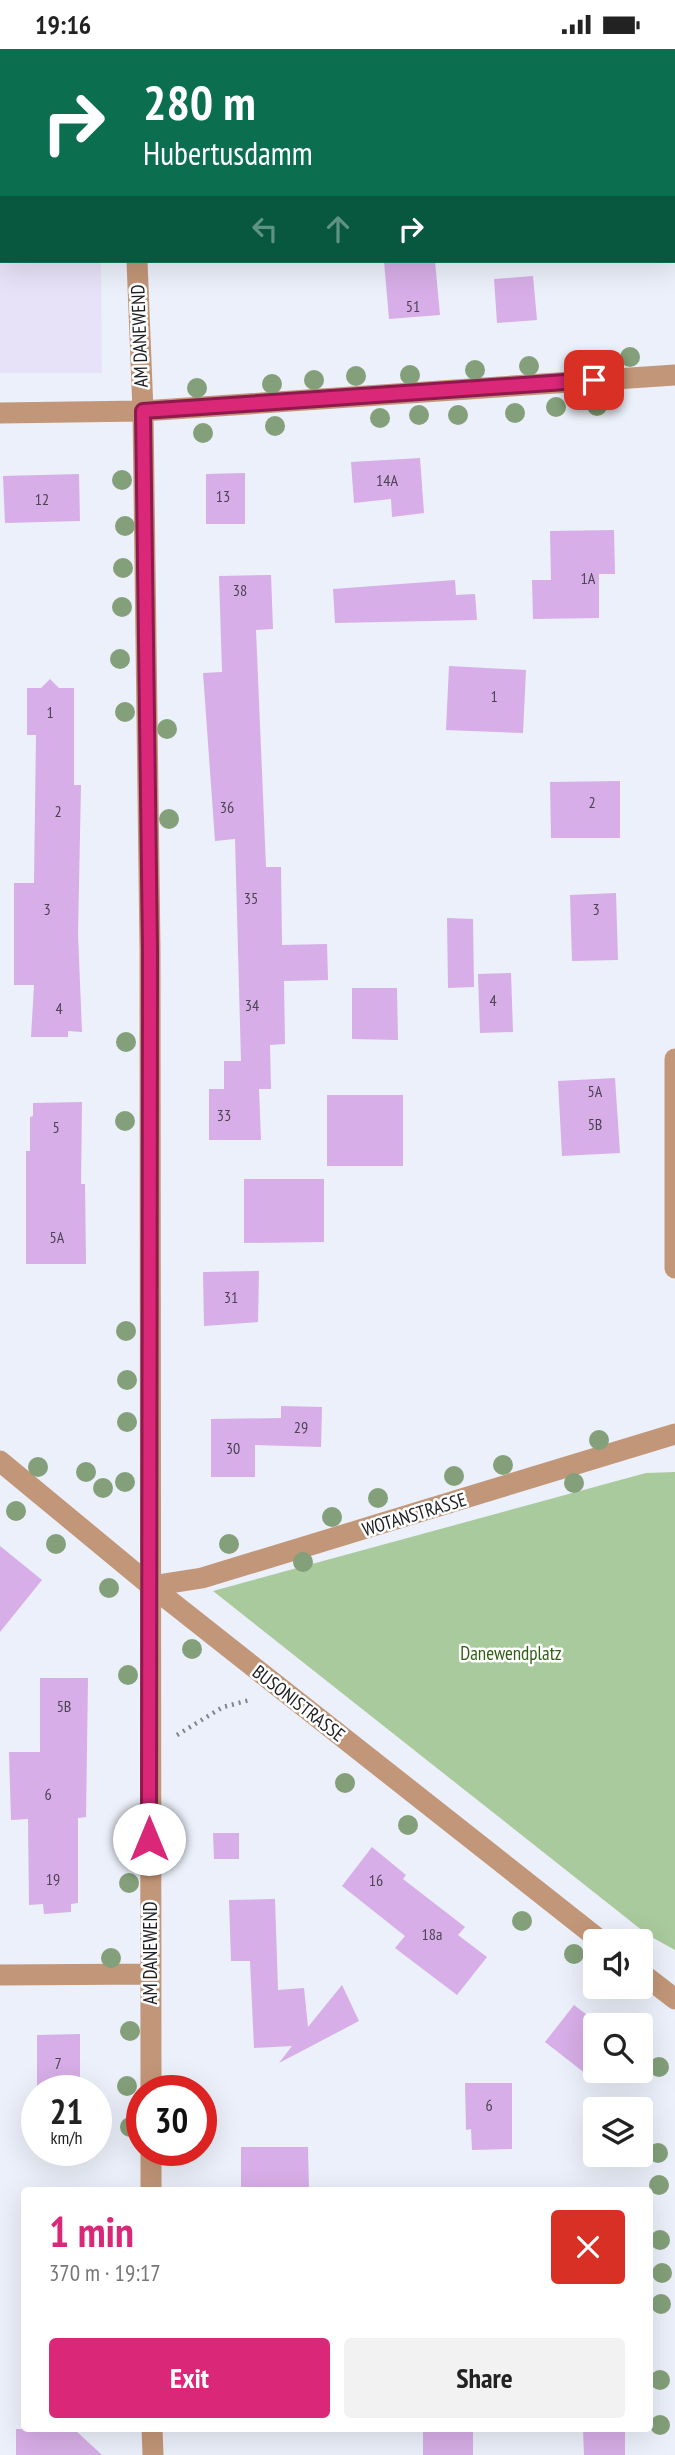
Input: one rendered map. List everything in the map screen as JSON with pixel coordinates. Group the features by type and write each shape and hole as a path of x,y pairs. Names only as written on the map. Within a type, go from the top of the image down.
{"street":[{"name":"AM DANEWEND","path":"137,263 143,411 150,949 150,2075"},
{"path":"0,412 143,411 675,375"},
{"path":"675,1059 675,1268"},
{"name":"WOTANSTRASSE","path":"150,1586 202,1578 675,1434"},
{"name":"BUSONISTRASSE","path":"0,1461 150,1586 586,1929"},
{"path":"0,1975 150,1974"},
{"path":"653,1982 675,1999"},
{"path":"151,2166 151,2187"},
{"path":"152,2432 153,2455"}],"path":[{"path":"149,1757 199,1719 223,1707 286,1692"}],"shaded area":[{"path":"0,263 101,263 102,373 0,373"}],"green space":[{"name":"Danewendplatz","path":"675,1472 675,1950 653,1938 653,1929 640,1929 213,1591 646,1473"}],"building":[{"path":"384,263 435,263 440,315 389,319"},
{"path":"533,276 537,320 497,323 494,279"},
{"path":"420,458 424,513 392,517 391,499 354,503 351,462"},
{"path":"245,473 245,524 206,524 206,474"},
{"path":"79,474 80,521 5,523 3,476"},
{"path":"614,530 615,574 599,574 599,618 533,619 532,580 551,580 550,531"},
{"path":"271,575 273,629 256,630 266,867 281,867 282,945 327,944 328,980 284,981 285,1044 270,1045 271,1089 259,1089 261,1140 209,1140 209,1089 224,1089 224,1061 241,1061 235,839 215,841 203,673 222,672 219,576"},
{"path":"455,580 456,595 475,594 477,620 335,623 333,589"},
{"path":"449,666 526,670 523,733 446,730"},
{"path":"50,679 59,688 74,688 74,785 81,785 78,934 82,1032 68,1031 68,1037 31,1037 34,985 14,985 14,883 34,883 36,735 27,735 27,688 41,688"},
{"path":"620,781 620,838 551,838 550,782"},
{"path":"616,893 618,960 572,961 570,895"},
{"path":"447,918 473,919 474,987 448,988"},
{"path":"511,973 513,1032 480,1033 478,974"},
{"path":"352,988 397,988 398,1040 352,1039"},
{"path":"615,1078 620,1153 562,1156 558,1081"},
{"path":"327,1095 403,1095 403,1166 327,1166"},
{"path":"82,1102 81,1184 85,1184 86,1264 26,1264 26,1151 30,1151 30,1117 33,1116 33,1103"},
{"path":"244,1179 324,1179 324,1242 244,1243"},
{"path":"259,1271 258,1322 204,1326 203,1272"},
{"path":"281,1406 322,1407 321,1447 255,1445 255,1477 211,1477 211,1419 281,1418"},
{"path":"0,1546 42,1580 0,1632"},
{"path":"40,1678 88,1678 86,1817 78,1818 78,1903 71,1904 71,1912 44,1914 43,1904 29,1905 28,1819 11,1820 9,1752 40,1752"},
{"path":"213,1833 239,1833 239,1859 214,1859"},
{"path":"372,1847 406,1875 403,1879 465,1927 458,1935 487,1957 457,1995 395,1948 405,1936 342,1886"},
{"path":"275,1899 278,1990 304,1988 308,2027 342,1985 359,2021 279,2063 292,2046 254,2048 250,1961 231,1961 229,1900"},
{"path":"574,2005 584,2013 583,2072 545,2042"},
{"path":"80,2034 80,2075 37,2075 37,2035"},
{"path":"465,2083 512,2083 512,2149 472,2150 471,2129 466,2130"},
{"path":"241,2147 308,2147 309,2187 241,2187"},
{"path":"16,2429 21,2429 21,2432 77,2432 102,2455 16,2455"},
{"path":"423,2432 473,2432 473,2455 423,2455"},
{"path":"583,2432 625,2432 625,2455 584,2455"}],"route":[{"path":"149,1839 150,949 143,411 594,380"}]}
